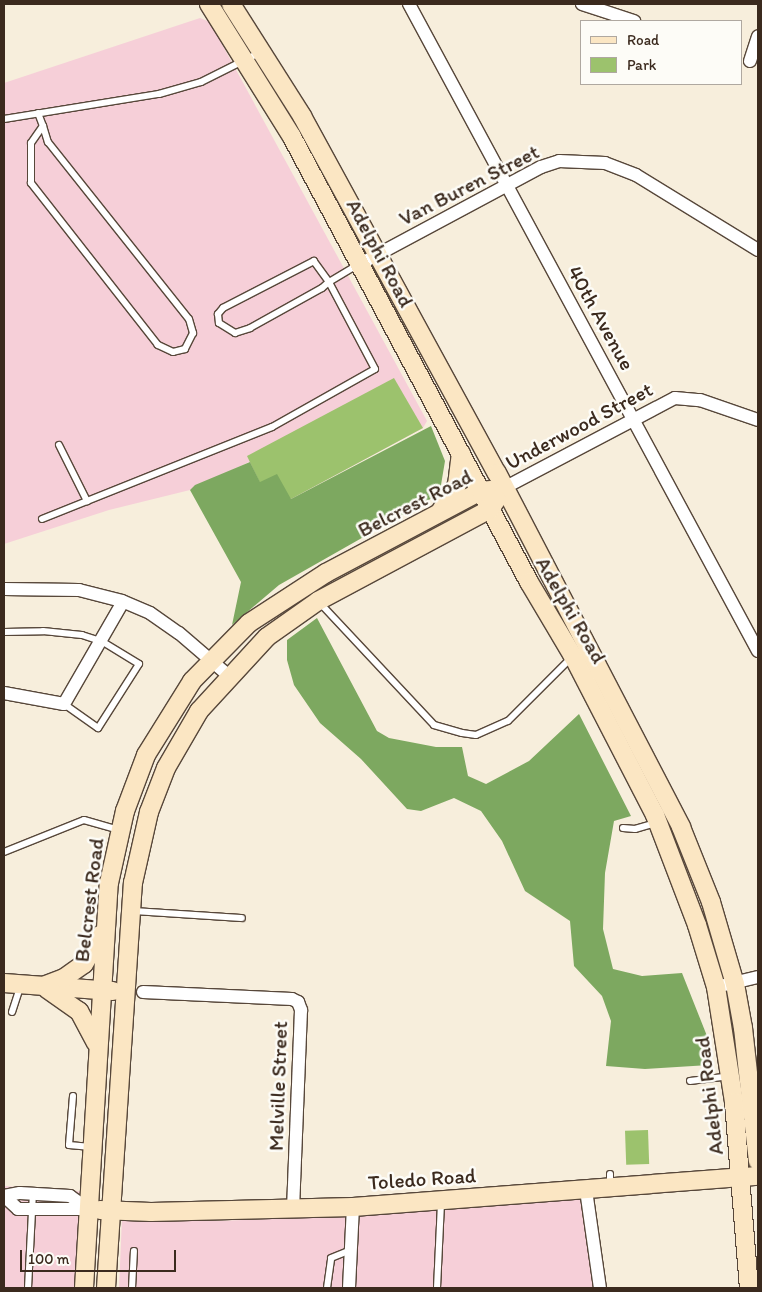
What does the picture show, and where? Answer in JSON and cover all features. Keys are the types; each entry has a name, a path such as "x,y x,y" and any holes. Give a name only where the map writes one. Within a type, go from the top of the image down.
{"main road":[{"name":"Adelphi Road","path":"209,4 246,60 292,137 490,509 573,656 658,822 697,925 716,987 750,1177 748,1288"},
{"name":"Adelphi Road","path":"231,4 302,116 504,488 681,827 711,902 734,984 743,1028 758,1161"},
{"path":"436,516 457,485 461,453"},
{"name":"Belcrest Road","path":"84,1288 101,990 111,868 120,830 146,755 177,702 210,660 275,604 481,491 504,488"},
{"name":"Belcrest Road","path":"106,1288 131,911 137,857 162,777 199,711 229,676 267,637 318,601 490,509 504,488"},
{"path":"42,986 64,978 84,964 93,953 106,919"},
{"path":"12,984 125,992"},
{"path":"42,986 79,1011 94,1034 98,1049"},
{"name":"Toledo Road","path":"88,1209 293,1209 353,1207 586,1190 610,1181 750,1177"}],"street":[{"name":"40th Avenue","path":"409,4 505,186 634,419 758,651"},
{"path":"582,4 631,20"},
{"path":"750,61 758,36"},
{"name":"Van Buren Street","path":"360,264 505,186 559,161 605,163 662,188 758,250"},
{"name":"Underwood Street","path":"504,488 667,401 682,398 700,400 758,420"},
{"path":"4,589 79,590 123,602 150,613 229,676"},
{"path":"4,693 64,704 103,642 123,602"},
{"path":"716,987 758,977"},
{"name":"Melville Street","path":"143,992 292,999 298,1002 300,1010 293,1209"},
{"path":"586,1190 600,1288"},
{"name":"Toledo Road","path":"4,1199 33,1194 70,1196 88,1209"},
{"name":"Toledo Road","path":"4,1199 18,1209 88,1209"},
{"path":"349,1288 353,1207"}],"lane":[{"path":"4,119 160,94 200,82 262,52"},
{"path":"38,113 43,126 48,142 189,319 193,333 185,349 173,352 158,345 31,183 31,143 43,126"},
{"path":"42,519 272,428 375,369 329,282 314,261 223,308 218,314 219,323 235,333 250,328 329,282 360,264"},
{"path":"59,445 86,501"},
{"path":"318,601 434,725 462,733 476,735 508,720 573,656"},
{"path":"4,632 43,631 103,642 139,664 98,728 64,704"},
{"path":"4,852 84,820 120,830"},
{"path":"623,828 635,829 658,822"},
{"path":"131,911 242,918"},
{"path":"12,984 12,1012"},
{"path":"125,992 143,992"},
{"path":"690,1081 732,1075"},
{"path":"73,1096 69,1145 92,1147"},
{"path":"28,1288 33,1194"},
{"path":"437,1288 441,1200"},
{"path":"326,1288 331,1258 351,1250"},
{"path":"132,1288 134,1251"}],"shaded area":[{"path":"200,18 210,22 427,421 423,428 291,499 277,474 260,483 249,462 190,490 109,510 4,544 4,83"},
{"path":"4,1186 82,1191 75,1288 4,1288"},
{"path":"594,1197 606,1288 119,1288 122,1218 216,1221 368,1215"}],"green space":[{"path":"394,378 423,428 291,499 260,483 247,456"},
{"path":"431,426 445,461 441,485 434,497 279,585 232,625 241,582 190,490 195,485 250,462 260,482 277,474 291,499"},
{"path":"317,618 377,731 389,738 436,747 462,747 468,776 486,784 529,761 579,714 631,816 614,821 605,873 603,929 613,969 642,976 682,973 707,1036 709,1065 645,1069 606,1066 611,1021 602,996 574,966 570,921 525,891 502,841 481,811 454,798 421,811 407,809 361,759 320,723 294,685 287,660 287,640"},
{"path":"648,1130 649,1164 626,1165 625,1131"}]}
